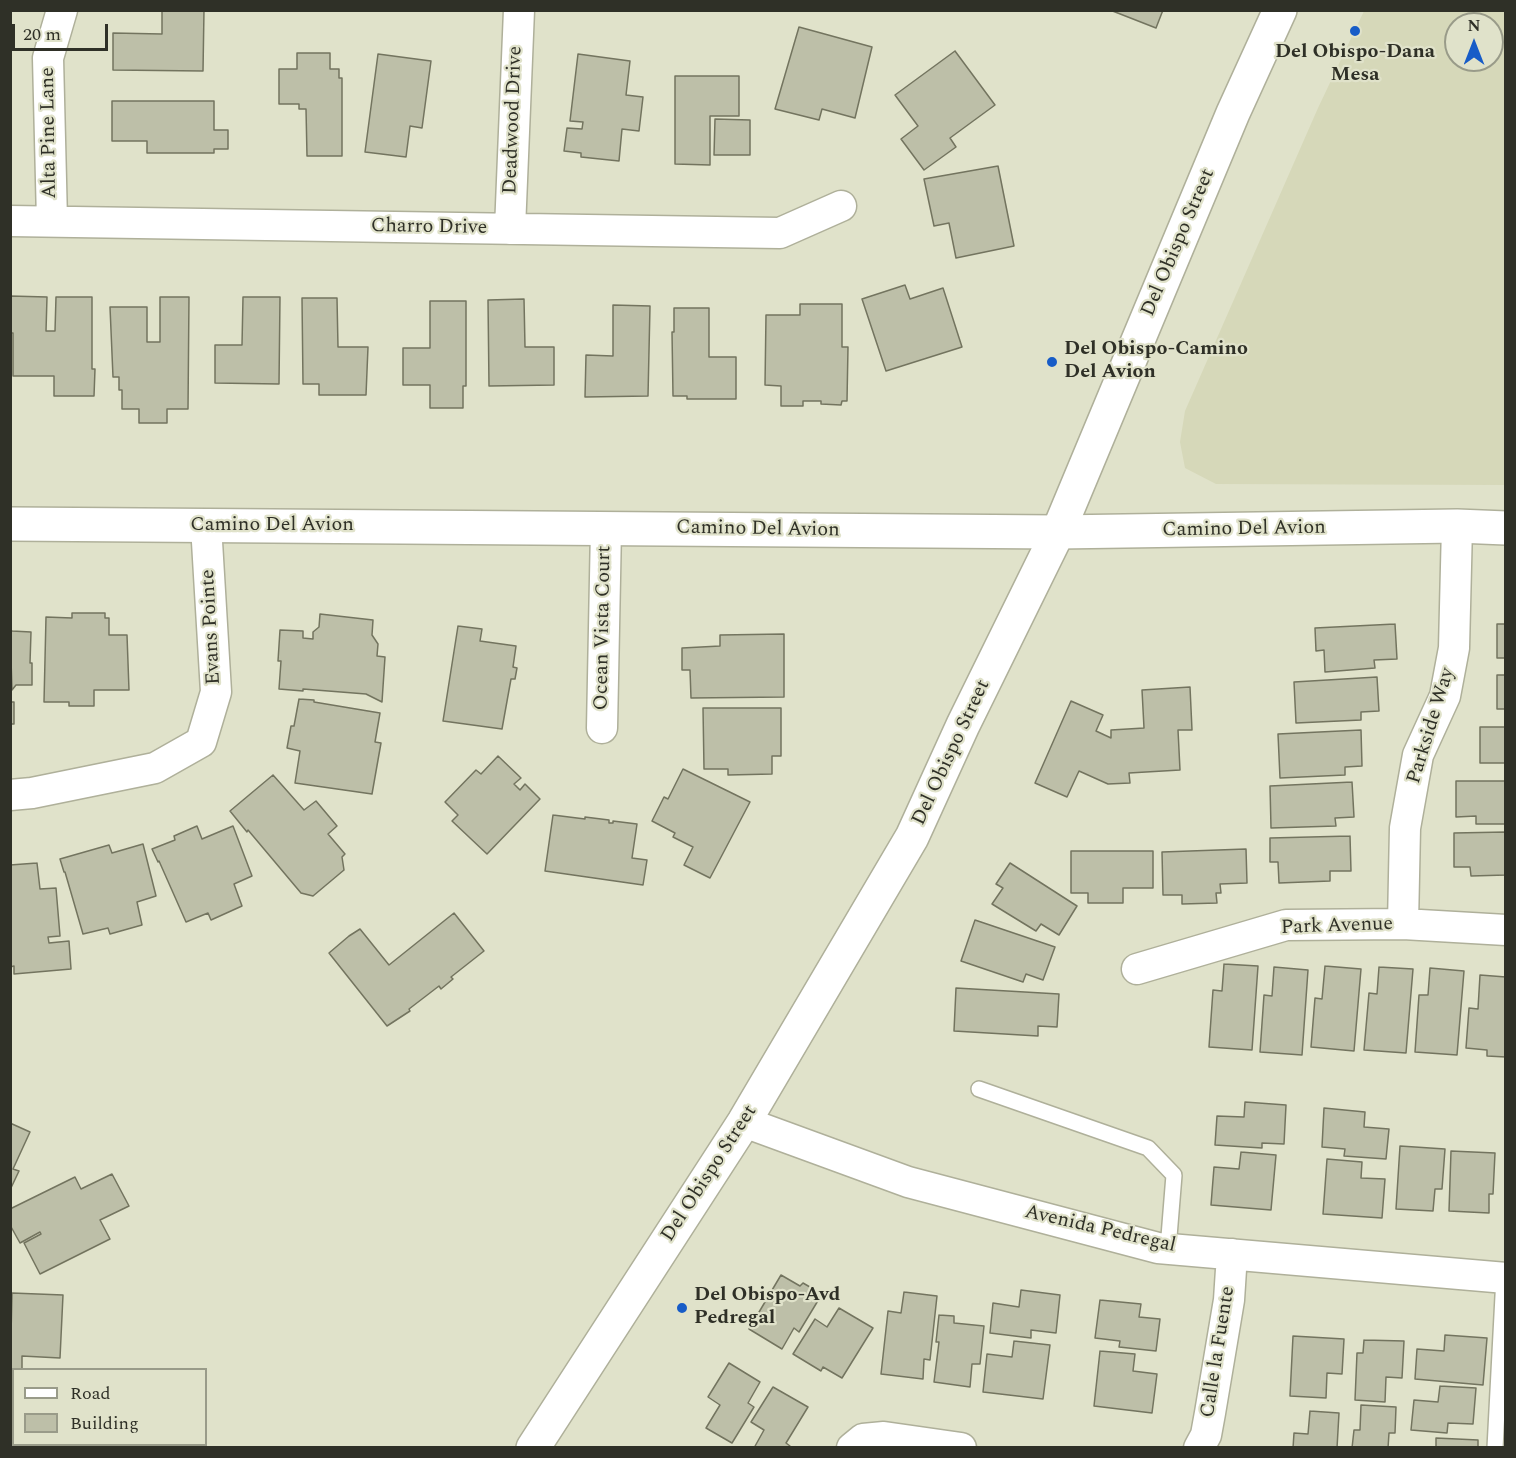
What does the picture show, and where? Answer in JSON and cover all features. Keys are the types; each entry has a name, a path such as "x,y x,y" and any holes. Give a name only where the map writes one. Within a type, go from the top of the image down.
{"main road":[{"name":"Del Obispo Street","path":"533,1448 744,1122 912,837 963,725 1058,532 1233,113 1280,10"},
{"name":"Camino Del Avion","path":"10,524 1058,532 1456,526 1506,528"}],"street":[{"name":"Alta Pine Lane","path":"52,221 48,58 62,10"},
{"name":"Deadwood Drive","path":"510,229 519,10"},
{"name":"Charro Drive","path":"10,221 780,233 841,206"},
{"name":"Evans Pointe","path":"10,795 32,793 155,768 201,741 216,692 206,525"},
{"name":"Parkside Way","path":"1403,924 1405,828 1414,776 1418,755 1444,696 1454,648 1456,526"},
{"name":"Ocean Vista Court","path":"602,728 606,528"},
{"name":"Park Avenue","path":"1137,969 1286,926 1403,924 1506,930"},
{"name":"Avenida Pedregal","path":"744,1122 908,1182 1158,1248 1505,1278"},
{"name":"Calle la Fuente","path":"1199,1448 1206,1436 1210,1413 1229,1300 1232,1254"},
{"path":"858,1443 884,1437 961,1448"}],"lane":[{"path":"979,1089 1148,1148 1174,1175 1168,1249"},
{"path":"1494,1448 1505,1278"}],"shaded area":[{"path":"1364,11 1505,11 1505,485 1216,484 1185,468 1180,442 1185,411 1318,108"}],"building":[{"path":"162,10 204,10 203,71 113,70 113,33 162,34"},
{"path":"1110,10 1163,10 1156,28"},
{"path":"799,27 872,47 855,118 822,109 819,120 775,109"},
{"path":"955,51 995,105 950,138 956,147 924,170 901,139 918,126 895,95"},
{"path":"297,53 330,53 330,69 339,69 339,78 342,78 342,156 307,156 306,109 299,109 299,104 279,104 279,69 297,69"},
{"path":"378,54 431,61 422,128 410,126 406,157 365,152"},
{"path":"578,54 630,61 626,95 643,97 639,131 622,129 619,161 581,157 581,153 564,151 567,128 582,129 583,122 570,121"},
{"path":"675,76 739,76 739,116 710,116 710,165 675,164"},
{"path":"112,101 214,101 214,130 228,130 228,149 214,149 214,153 147,153 147,141 112,141"},
{"path":"715,119 750,120 750,155 714,155"},
{"path":"998,166 1014,246 956,258 949,223 934,226 924,179"},
{"path":"905,285 910,299 943,288 962,347 886,371 862,299"},
{"path":"10,296 47,297 46,331 55,331 56,297 92,297 94,396 54,396 54,376 13,376"},
{"path":"160,297 189,297 188,409 167,409 167,423 139,423 139,409 122,409 119,377 113,377 110,307 147,307 147,342 160,342"},
{"path":"243,297 280,297 279,384 215,383 215,345 242,345"},
{"path":"302,298 337,298 338,347 368,347 366,395 319,395 319,384 303,384"},
{"path":"524,299 525,347 554,347 554,385 489,386 488,300"},
{"path":"430,301 466,301 466,386 463,386 463,408 430,408 430,385 403,385 403,348 430,348"},
{"path":"800,304 842,304 842,347 848,347 847,401 842,401 841,405 821,404 821,401 803,401 803,406 781,406 781,386 765,385 766,315 800,315"},
{"path":"613,305 650,306 648,396 585,397 586,355 613,356"},
{"path":"674,308 709,308 709,357 736,357 736,399 687,399 687,396 673,396"},
{"path":"72,613 105,613 105,618 109,618 109,635 127,635 129,690 94,690 94,706 69,706 69,702 44,702 46,617 72,618"},
{"path":"320,614 373,620 372,635 378,644 377,656 385,657 382,702 366,694 279,689 280,630 303,631 303,638 313,639 313,632 319,627"},
{"path":"1395,624 1397,659 1374,660 1375,668 1325,672 1324,650 1316,651 1315,628"},
{"path":"1497,624 1506,624 1506,658 1497,658"},
{"path":"458,626 482,629 480,641 516,646 513,667 517,668 515,679 511,679 502,729 443,721"},
{"path":"10,629 31,632 32,685 16,685 12,690"},
{"path":"784,634 784,697 691,698 690,670 682,670 682,648 720,646 720,635"},
{"path":"1497,675 1506,675 1506,709 1497,709"},
{"path":"1377,677 1379,711 1361,712 1361,720 1296,723 1294,682"},
{"path":"1190,687 1192,730 1178,730 1180,770 1129,773 1130,783 1108,784 1079,771 1067,797 1035,783 1071,701 1103,715 1096,731 1111,738 1111,730 1144,728 1142,690"},
{"path":"299,699 380,713 375,742 381,743 372,794 295,783 300,751 287,748"},
{"path":"10,702 14,702 14,724 10,724"},
{"path":"703,708 781,708 781,756 772,756 772,774 728,775 728,769 704,769"},
{"path":"1480,727 1506,727 1506,763 1480,763"},
{"path":"1361,730 1362,766 1345,767 1345,775 1280,778 1278,734"},
{"path":"498,756 521,778 514,784 520,790 525,784 540,799 487,854 452,821 458,815 445,802 476,770 481,774"},
{"path":"683,769 750,802 710,878 684,865 693,847 673,837 675,833 652,821 664,797 668,799"},
{"path":"273,775 304,810 316,801 337,826 328,834 345,854 342,857 344,870 313,896 301,893 230,811"},
{"path":"1456,781 1506,781 1506,824 1476,824 1476,816 1456,817"},
{"path":"1352,782 1354,817 1335,818 1336,826 1271,828 1270,786"},
{"path":"553,815 609,820 609,823 613,821 637,824 632,858 647,860 643,885 545,871"},
{"path":"197,826 202,839 233,826 252,876 234,884 242,906 211,920 208,913 186,922 152,849 175,840 174,836"},
{"path":"1506,832 1506,875 1471,876 1470,867 1454,867 1454,833"},
{"path":"1350,836 1351,871 1330,871 1330,881 1279,883 1278,862 1270,862 1270,838"},
{"path":"143,844 156,896 137,902 142,925 110,934 108,928 83,934 60,859 109,845 112,853"},
{"path":"1246,849 1247,883 1220,884 1221,893 1216,893 1217,903 1182,904 1182,895 1163,895 1162,852"},
{"path":"1071,851 1153,851 1153,888 1123,888 1123,903 1088,903 1088,893 1071,893"},
{"path":"37,863 40,889 56,888 60,936 48,937 49,943 69,941 71,969 14,974 14,966 10,967 10,865"},
{"path":"1010,863 1077,906 1059,935 1041,924 1036,931 992,904 1003,888 996,884"},
{"path":"454,913 484,951 451,977 453,979 441,989 439,986 409,1009 410,1011 387,1026 329,953 360,929 389,965"},
{"path":"975,920 1055,947 1043,980 1026,974 1023,982 961,961"},
{"path":"1224,964 1258,966 1252,1050 1209,1047 1213,990 1222,991"},
{"path":"1325,966 1361,969 1354,1051 1311,1047 1315,998 1322,999"},
{"path":"1274,967 1308,970 1302,1055 1260,1052 1264,995 1272,996"},
{"path":"1379,967 1413,969 1406,1053 1364,1050 1369,993 1377,994"},
{"path":"1430,968 1464,971 1457,1055 1415,1052 1419,995 1428,995"},
{"path":"1480,975 1506,977 1506,1057 1487,1056 1487,1050 1466,1048 1469,1008 1478,1009"},
{"path":"956,988 1059,994 1057,1027 1038,1026 1038,1036 954,1031"},
{"path":"1245,1102 1286,1105 1284,1144 1262,1143 1262,1148 1215,1145 1217,1116 1244,1117"},
{"path":"1324,1108 1365,1112 1364,1127 1389,1129 1386,1159 1344,1156 1345,1149 1322,1147"},
{"path":"10,1123 30,1132 13,1169 19,1171 10,1190"},
{"path":"1400,1146 1445,1149 1442,1189 1435,1189 1433,1211 1396,1209"},
{"path":"1451,1151 1495,1153 1493,1194 1489,1194 1489,1213 1449,1211"},
{"path":"1241,1152 1276,1155 1271,1210 1211,1205 1214,1167 1239,1169"},
{"path":"1327,1159 1362,1162 1361,1178 1385,1179 1382,1218 1323,1214"},
{"path":"112,1174 129,1206 100,1220 110,1239 40,1274 24,1243 41,1234 40,1232 20,1243 10,1225 10,1209 75,1177 81,1189"},
{"path":"781,1275 800,1286 803,1283 822,1294 799,1332 794,1328 782,1349 749,1329"},
{"path":"1021,1290 1060,1295 1056,1333 1031,1330 1031,1338 990,1333 993,1303 1019,1307"},
{"path":"904,1292 937,1296 930,1360 924,1359 923,1379 881,1374 888,1311 901,1313"},
{"path":"12,1293 63,1295 60,1358 22,1356 22,1368 12,1368 12,1377 10,1377"},
{"path":"1100,1300 1141,1304 1139,1317 1160,1319 1156,1351 1119,1347 1120,1341 1095,1338"},
{"path":"839,1308 873,1328 842,1378 823,1367 821,1371 793,1354 815,1319 827,1327"},
{"path":"939,1315 954,1316 954,1323 984,1326 980,1364 972,1364 970,1387 934,1382 939,1342 936,1342"},
{"path":"1445,1335 1487,1338 1483,1385 1415,1379 1417,1349 1444,1351"},
{"path":"1293,1336 1344,1339 1342,1374 1327,1373 1326,1398 1290,1396"},
{"path":"1364,1340 1404,1341 1402,1378 1386,1377 1385,1402 1355,1400 1357,1353 1363,1353"},
{"path":"1014,1341 1050,1345 1043,1399 983,1392 987,1354 1012,1357"},
{"path":"1100,1351 1135,1354 1133,1371 1157,1374 1152,1413 1094,1406"},
{"path":"729,1363 760,1382 748,1403 754,1407 732,1443 706,1428 720,1405 708,1397"},
{"path":"1440,1386 1476,1388 1473,1424 1448,1423 1447,1433 1411,1430 1414,1400 1438,1402"},
{"path":"773,1387 808,1407 786,1443 790,1446 789,1448 754,1448 764,1430 751,1422"},
{"path":"1361,1405 1396,1407 1395,1433 1389,1433 1388,1448 1352,1448 1354,1430 1360,1430"},
{"path":"1310,1411 1339,1413 1337,1448 1293,1448 1294,1433 1308,1434"},
{"path":"1436,1438 1478,1440 1478,1448 1436,1448"}],"place":[{"name":"Del Obispo-Dana Mesa","path":"1355,31"},
{"name":"Del Obispo-Camino Del Avion","path":"1052,362"},
{"name":"Del Obispo-Avd Pedregal","path":"682,1308"}]}
